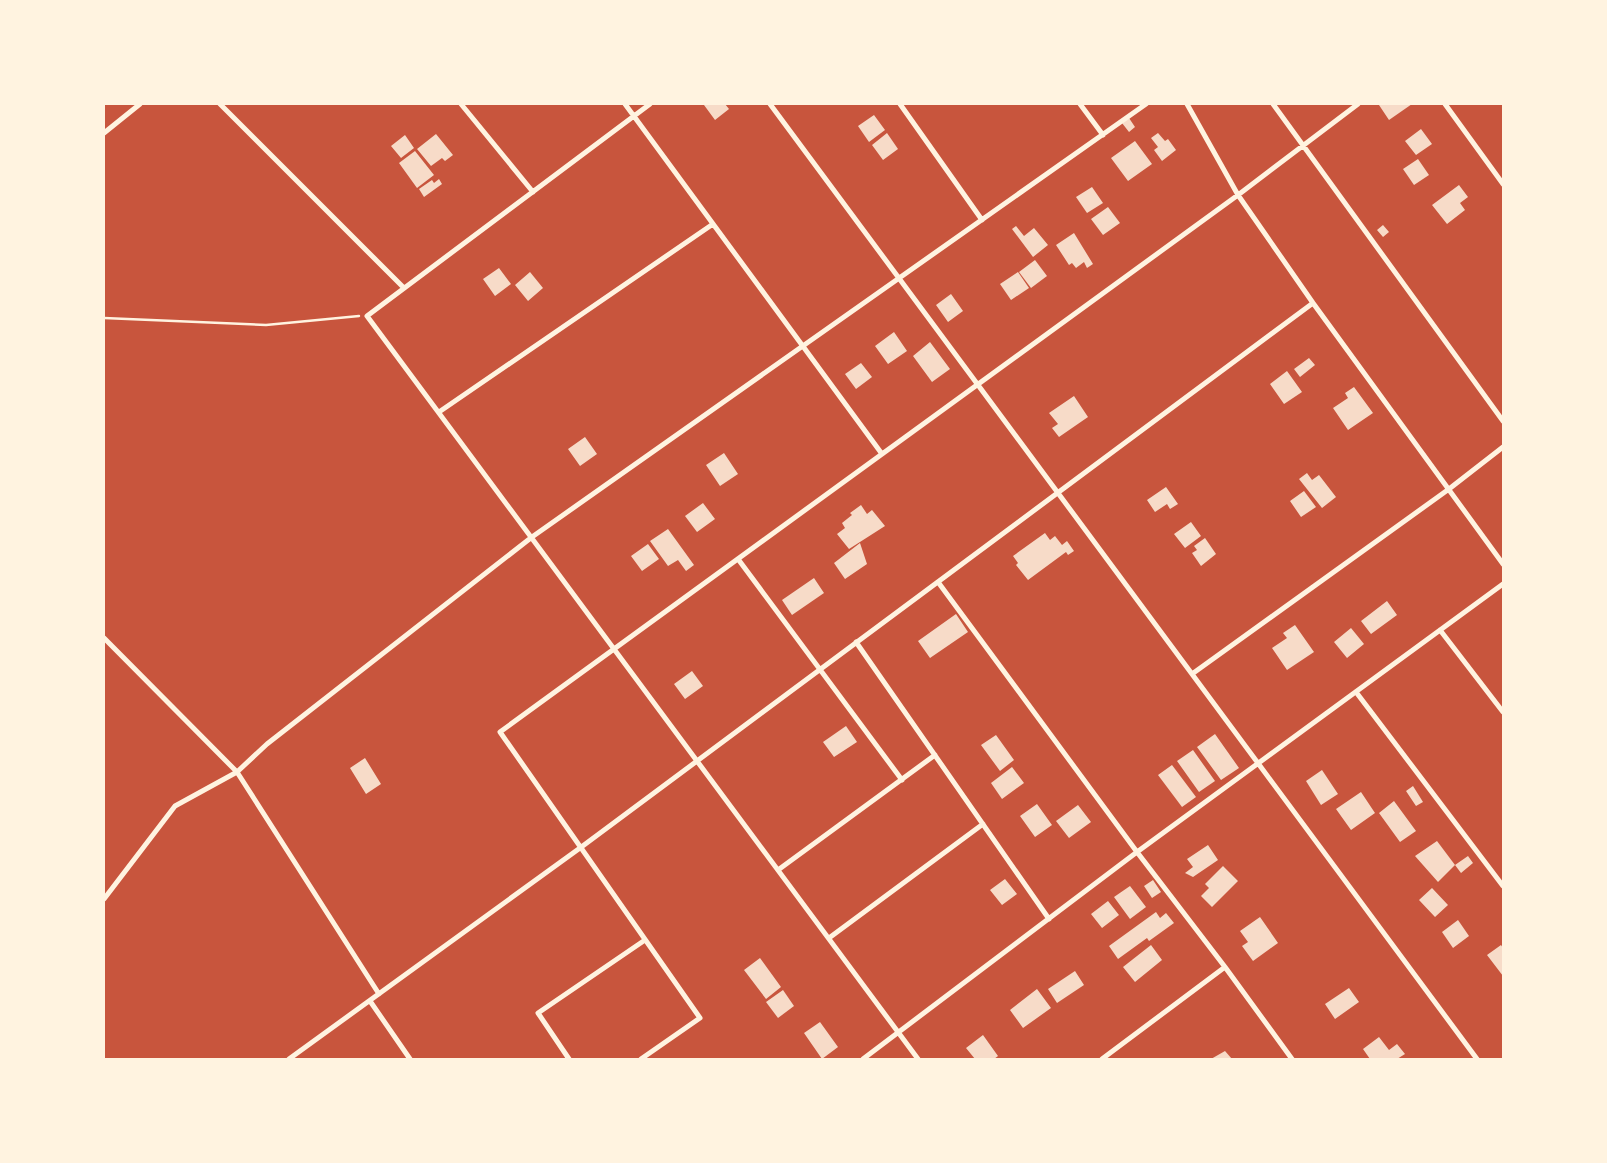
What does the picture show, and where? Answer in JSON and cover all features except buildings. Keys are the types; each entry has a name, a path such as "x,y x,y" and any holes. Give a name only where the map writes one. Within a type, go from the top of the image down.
{"street":[{"path":"104,133 140,104"},
{"path":"220,104 404,288"},
{"path":"461,104 533,192"},
{"path":"625,104 882,454"},
{"path":"650,104 368,316 918,1059"},
{"path":"770,104 1477,1059"},
{"path":"900,104 982,220"},
{"path":"1080,104 1103,135"},
{"path":"104,898 175,806 237,772 267,744 532,537 1146,104"},
{"path":"1187,104 1238,195 1313,303 1503,564"},
{"path":"1273,104 1503,420"},
{"path":"641,1059 700,1018 500,732 1238,195 1358,104"},
{"path":"1445,104 1503,184"},
{"path":"439,412 713,224"},
{"path":"289,1059 580,848 1313,303"},
{"path":"1192,674 1503,448"},
{"path":"738,559 902,780"},
{"path":"938,582 1137,852 1226,967 1292,1059"},
{"path":"863,1059 1137,852 1503,584"},
{"path":"1440,630 1503,712"},
{"path":"104,638 237,772 379,994"},
{"path":"856,642 1049,919"},
{"path":"1356,692 1503,886"},
{"path":"778,870 935,755"},
{"path":"829,938 983,824"},
{"path":"569,1059 538,1014 645,940"},
{"path":"1102,1059 1226,967"},
{"path":"370,1001 410,1059"}],"path":[{"path":"104,318 266,325 368,316"}]}
